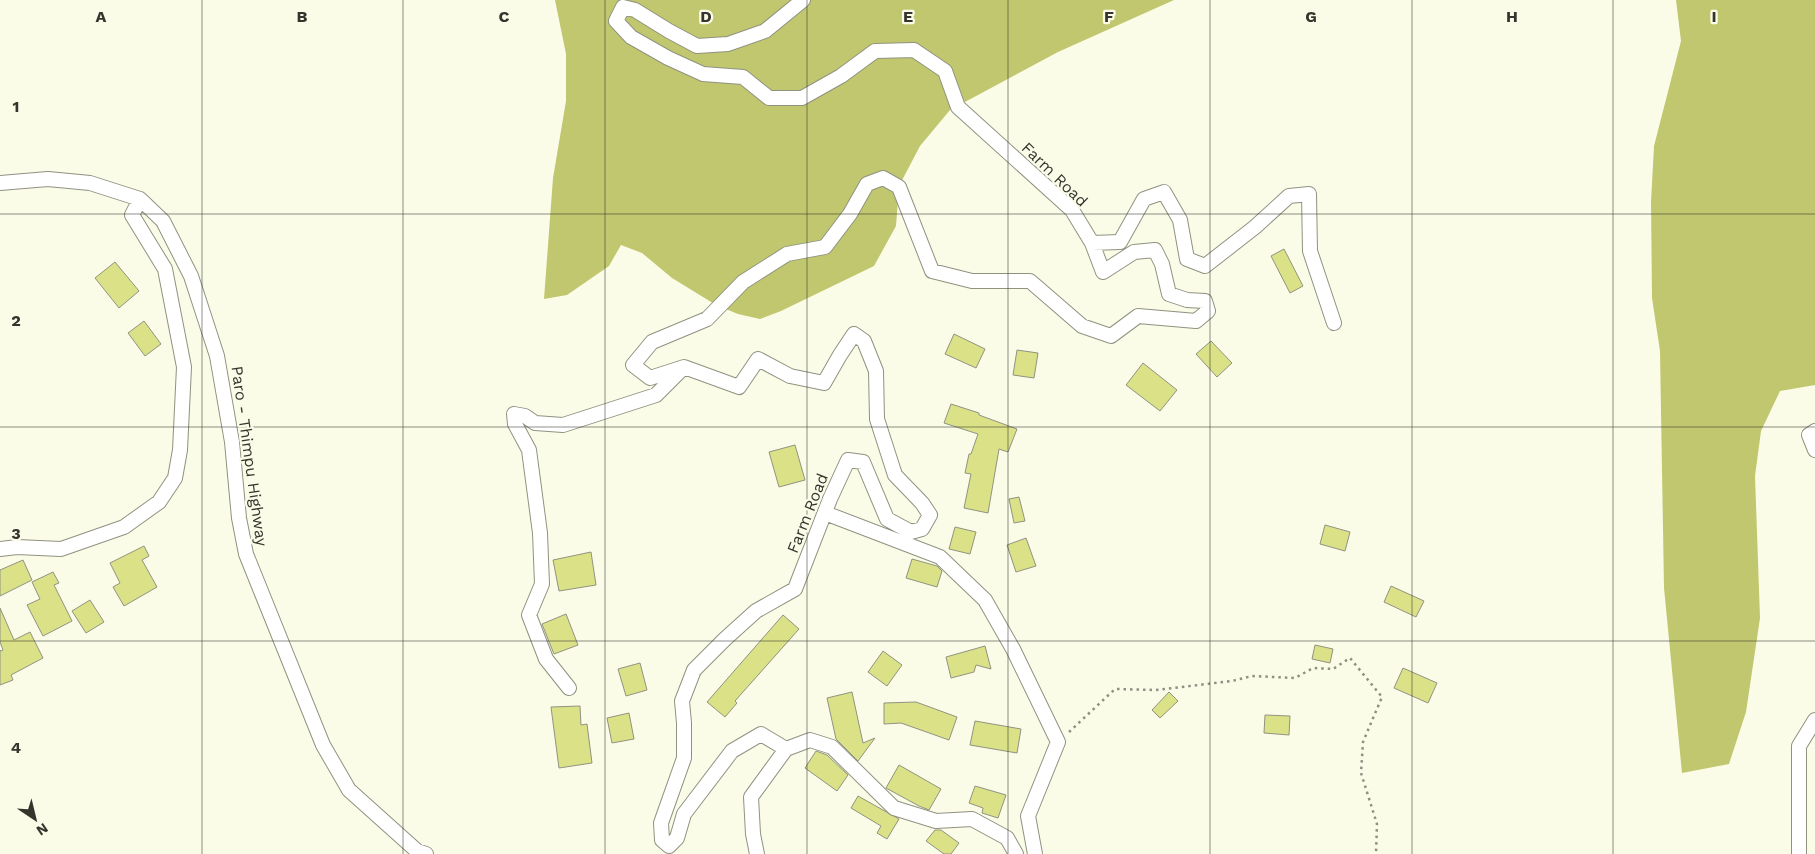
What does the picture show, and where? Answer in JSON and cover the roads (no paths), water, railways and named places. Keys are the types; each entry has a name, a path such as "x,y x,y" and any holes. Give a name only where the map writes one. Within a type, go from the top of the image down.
{"street":[{"name":"Farm Road","path":"786,749 761,734 732,750 684,814 677,838 669,846 662,840 661,823 684,758 682,702 694,670 756,612 794,589 848,460 863,462 887,519 911,532 922,529 930,515 922,503 895,475 876,419 876,371 864,341 854,334 824,383 790,376 758,359 740,387 684,366 650,378 633,365 652,342 707,319 743,282 787,254 826,247 850,214 867,184 883,178 899,186 932,271 972,281 1030,281 1082,326 1111,336 1138,316 1196,321 1208,311 1205,301 1187,300 1169,294 1162,264 1155,250 1134,252 1103,272 1092,243 1072,210 958,107 945,71 914,50 876,51 842,76 802,98 769,98 743,77 703,74 668,58 631,37 616,21 623,7 635,10 697,46 728,44 765,30 803,0"},
{"name":"Paro - Thimpu Highway","path":"0,183 48,178 90,183 140,199 163,221 192,276 217,356 232,442 239,518 246,554 323,745 350,790 417,851 426,854"},
{"path":"1092,243 1120,242 1144,199 1164,192 1180,220 1187,259 1204,266 1255,228 1289,196 1309,194 1310,251 1334,323"},
{"path":"0,549 17,547 60,549 124,527 159,502 175,478 180,450 184,367 165,269 132,214 140,199"},
{"path":"569,688 546,659 529,615 542,584 540,533 529,450 514,424 514,414 524,416 535,423 563,425 656,395 684,366"},
{"path":"1815,431 1809,435 1815,450"},
{"path":"825,513 940,557 985,600 1013,649 1058,742 1028,816 1035,854"},
{"path":"1800,854 1800,746 1815,720"},
{"path":"756,854 751,797 786,749 810,740 832,747 894,808 936,821 972,819 1007,838 1016,854"}]}
